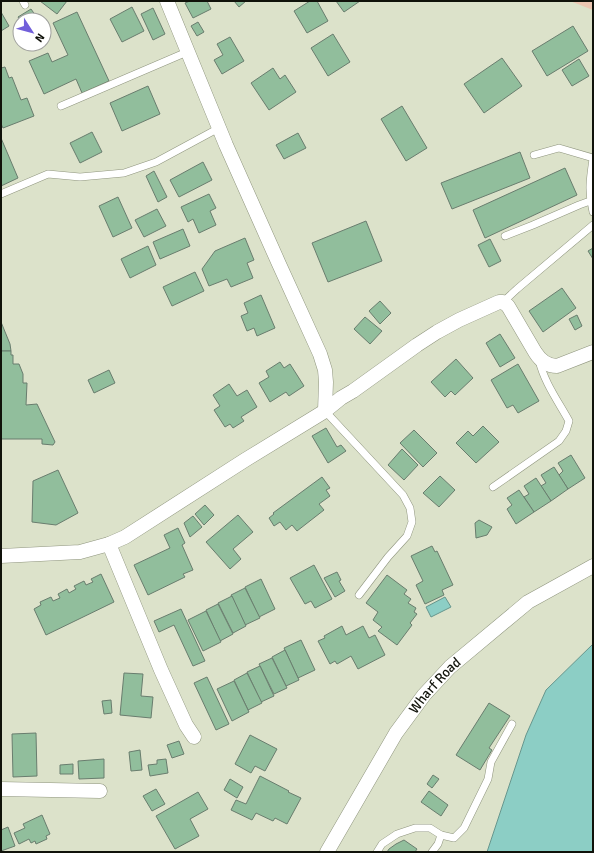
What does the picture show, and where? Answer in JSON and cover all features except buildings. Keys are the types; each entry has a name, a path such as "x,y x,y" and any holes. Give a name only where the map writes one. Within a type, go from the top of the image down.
{"street":[{"path":"167,1 219,128 320,354 325,370 326,382 324,411"},
{"path":"1,556 80,552 109,544 125,537 324,411 340,398 353,391 437,332 493,304 503,302 508,306 539,358 548,364 557,366 593,352"},
{"path":"109,544 161,670 186,725 194,737"},
{"name":"Wharf Road","path":"327,852 396,733 424,695 450,667 528,602 593,566"},
{"path":"1,789 100,791"}],"lane":[{"path":"61,106 187,52"},
{"path":"1,194 48,174 80,177 124,173 156,162 219,128"},
{"path":"534,155 559,148 593,159 589,183 590,202 593,212"},
{"path":"506,236 578,205 590,202"},
{"path":"503,302 516,289 593,225"},
{"path":"493,488 559,441 566,431 569,421 546,380 539,358"},
{"path":"324,411 403,495 410,508 412,522 407,536 388,557 359,595"},
{"path":"377,852 382,844 397,834 415,828 430,828 442,835 454,838 464,828 488,779 491,762 512,724"},
{"path":"432,852 442,835"}],"shaded area":[{"path":"570,1 593,1 593,10"}],"water":[{"path":"445,597 451,607 431,617 426,607"},
{"path":"593,644 593,852 487,852 526,735 546,690"}]}
